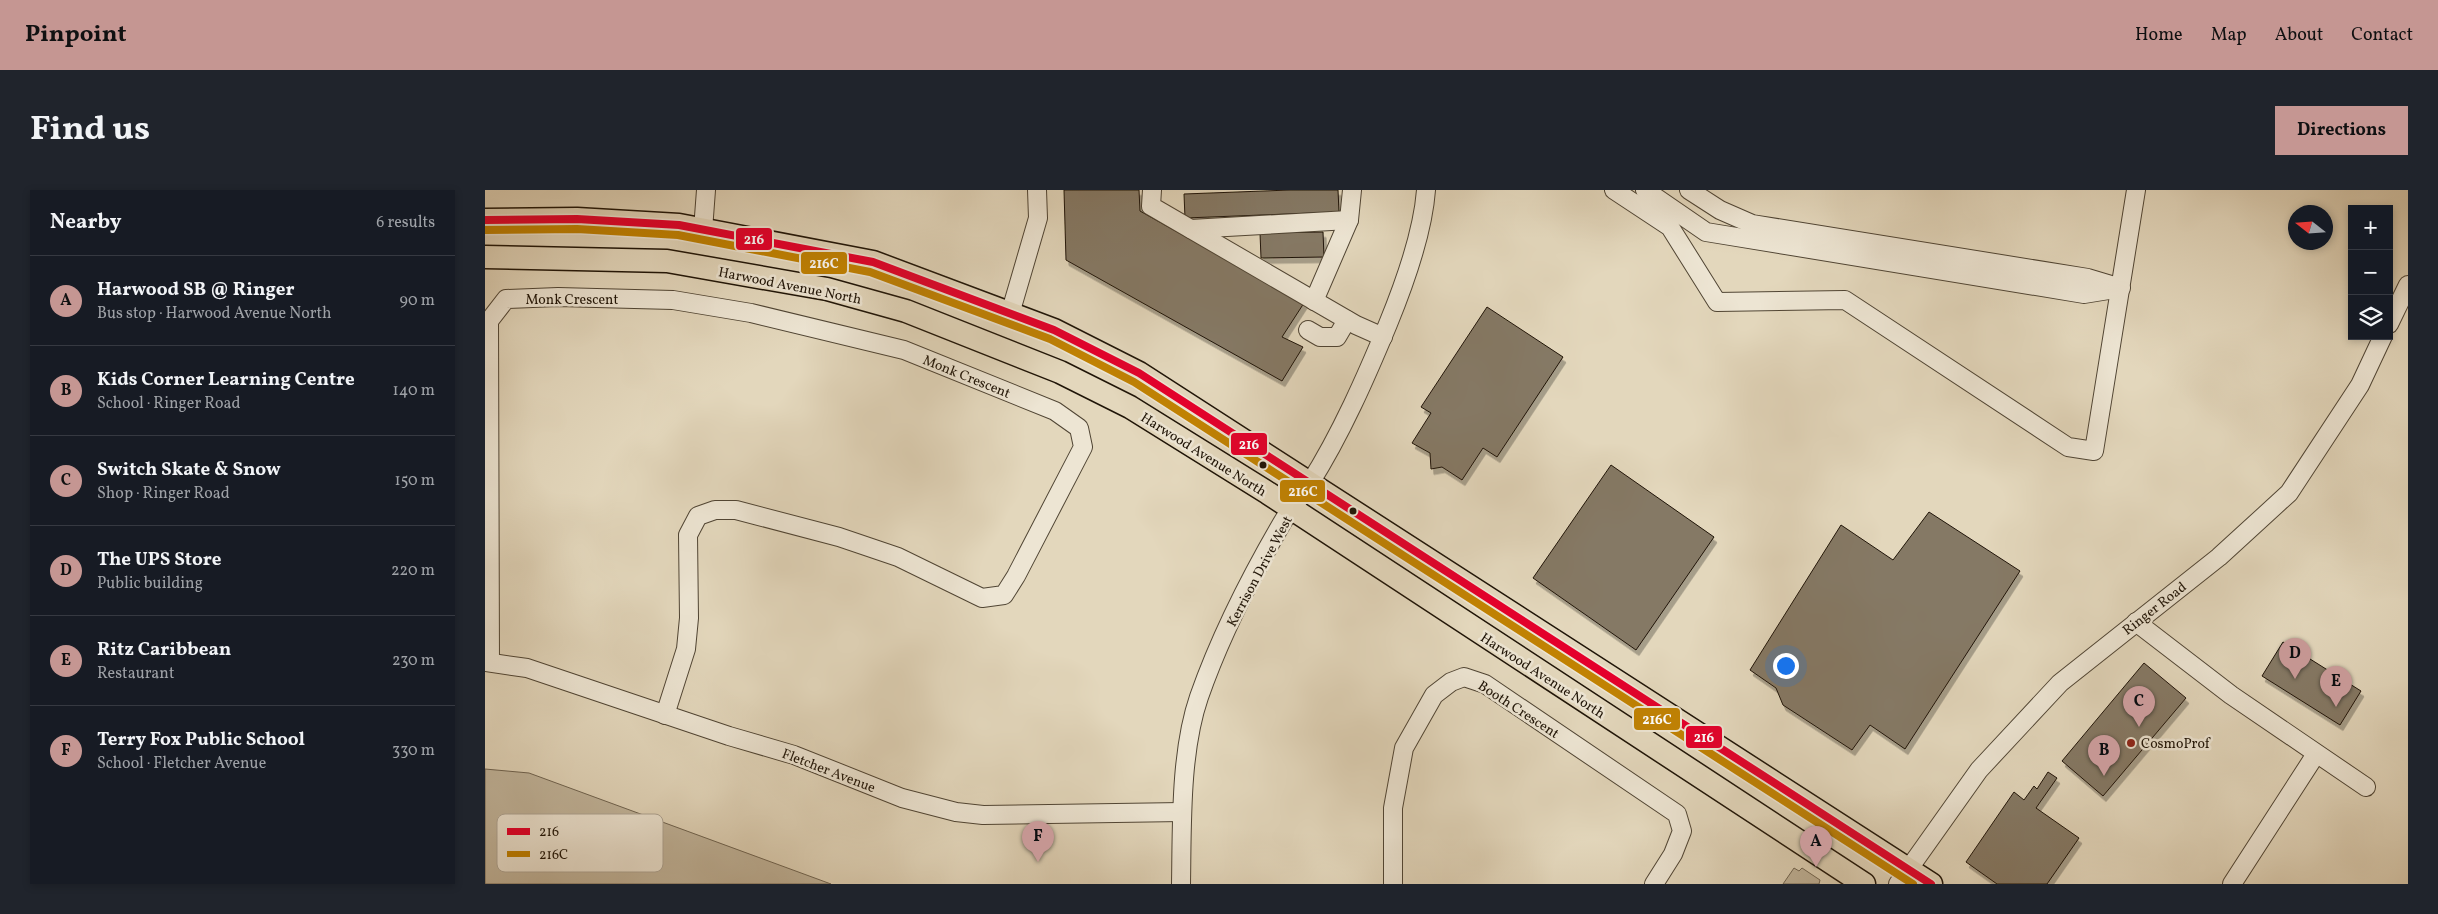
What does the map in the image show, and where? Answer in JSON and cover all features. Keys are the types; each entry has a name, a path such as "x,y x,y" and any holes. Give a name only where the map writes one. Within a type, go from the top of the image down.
{"main road":[{"path":"485,220 577,219 679,226 873,262 1054,330 1139,373 1310,482 1903,876 1931,884"},
{"name":"Harwood Avenue North","path":"485,258 667,261 827,289 906,311 1060,372 1130,407 1291,509 1864,884"}],"street":[{"path":"703,230 707,190"},
{"path":"1010,314 1038,218 1037,190"},
{"path":"1152,190 1151,206 1347,320 1383,337"},
{"path":"1314,301 1349,220 1352,190"},
{"name":"Kerrison Drive West","path":"1181,884 1182,812 1190,739 1199,699 1240,604 1291,509 1310,482 1337,432 1383,337 1399,300 1411,261 1426,190"},
{"path":"1614,190 1670,227 1717,302 1845,300 2068,447 2095,451 2136,190"},
{"path":"1645,190 1706,232 2084,294 2121,288"},
{"path":"1689,190 1720,210 1752,224 2088,278 2121,288"},
{"path":"1191,229 1349,220"},
{"path":"2393,316 2408,284"},
{"name":"Monk Crescent","path":"487,662 489,321 506,299 558,297 673,300 751,314 904,350 1055,411 1079,428 1083,447 1016,576 1004,595 982,598 898,557 839,537 736,510 715,510 697,516 688,535 689,618 686,649 665,714"},
{"path":"1308,330 1320,337 1337,337 1347,320"},
{"name":"Ringer Road","path":"1903,876 1979,770 2053,690 2219,557 2289,493 2360,385 2381,340"},
{"path":"2136,622 2231,695 2366,786"},
{"name":"Fletcher Avenue","path":"487,662 527,668 794,755 902,798 956,812 993,815 1182,812"},
{"name":"Booth Crescent","path":"1393,884 1393,808 1404,748 1434,695 1451,682 1464,676 1485,684 1677,814 1682,831 1673,854 1654,884"},
{"path":"2232,884 2316,754"}],"shaded area":[{"path":"485,769 529,773 641,814 497,814 497,872 663,872 663,822 831,884 485,884"},
{"path":"1794,868 1799,871 1802,868 1820,880 1819,884 1783,884"}],"building":[{"path":"1064,190 1139,190 1140,211 1304,303 1282,337 1303,347 1282,381 1066,260"},
{"path":"1338,190 1339,212 1185,218 1184,194"},
{"path":"1323,232 1324,257 1261,258 1260,233"},
{"path":"1487,307 1563,357 1497,457 1483,448 1462,480 1442,467 1431,469 1430,453 1412,443 1431,413 1421,407"},
{"path":"1611,465 1714,537 1636,650 1533,578"},
{"path":"1929,512 2020,571 1905,749 1870,725 1852,750 1783,705 1776,688 1750,670 1841,525 1893,560"},
{"path":"2283,642 2361,691 2340,725 2262,676"},
{"path":"2144,663 2186,698 2103,796 2062,761"},
{"path":"2048,772 2057,778 2036,808 2079,838 2047,884 1997,884 1966,862 2014,792 2024,800 2034,786 2037,789"}],"transit line":[{"name":"216","path":"485,220 577,219 679,225 873,262 1054,330 1139,373 1931,884"},
{"name":"216C","path":"485,230 577,229 678,235 870,272 1050,339 1134,382 1913,884"}],"place":[{"name":"The UPS Store","path":"2295,679"},
{"name":"Ritz Caribbean","path":"2336,707"},
{"name":"Switch Skate & Snow","path":"2139,727"},
{"name":"CosmoProf","path":"2131,743"},
{"name":"Kids Corner Learning Centre","path":"2104,776"},
{"name":"Terry Fox Public School","path":"1038,862"},
{"name":"Harwood SB @ Ringer","path":"1816,867"}]}
